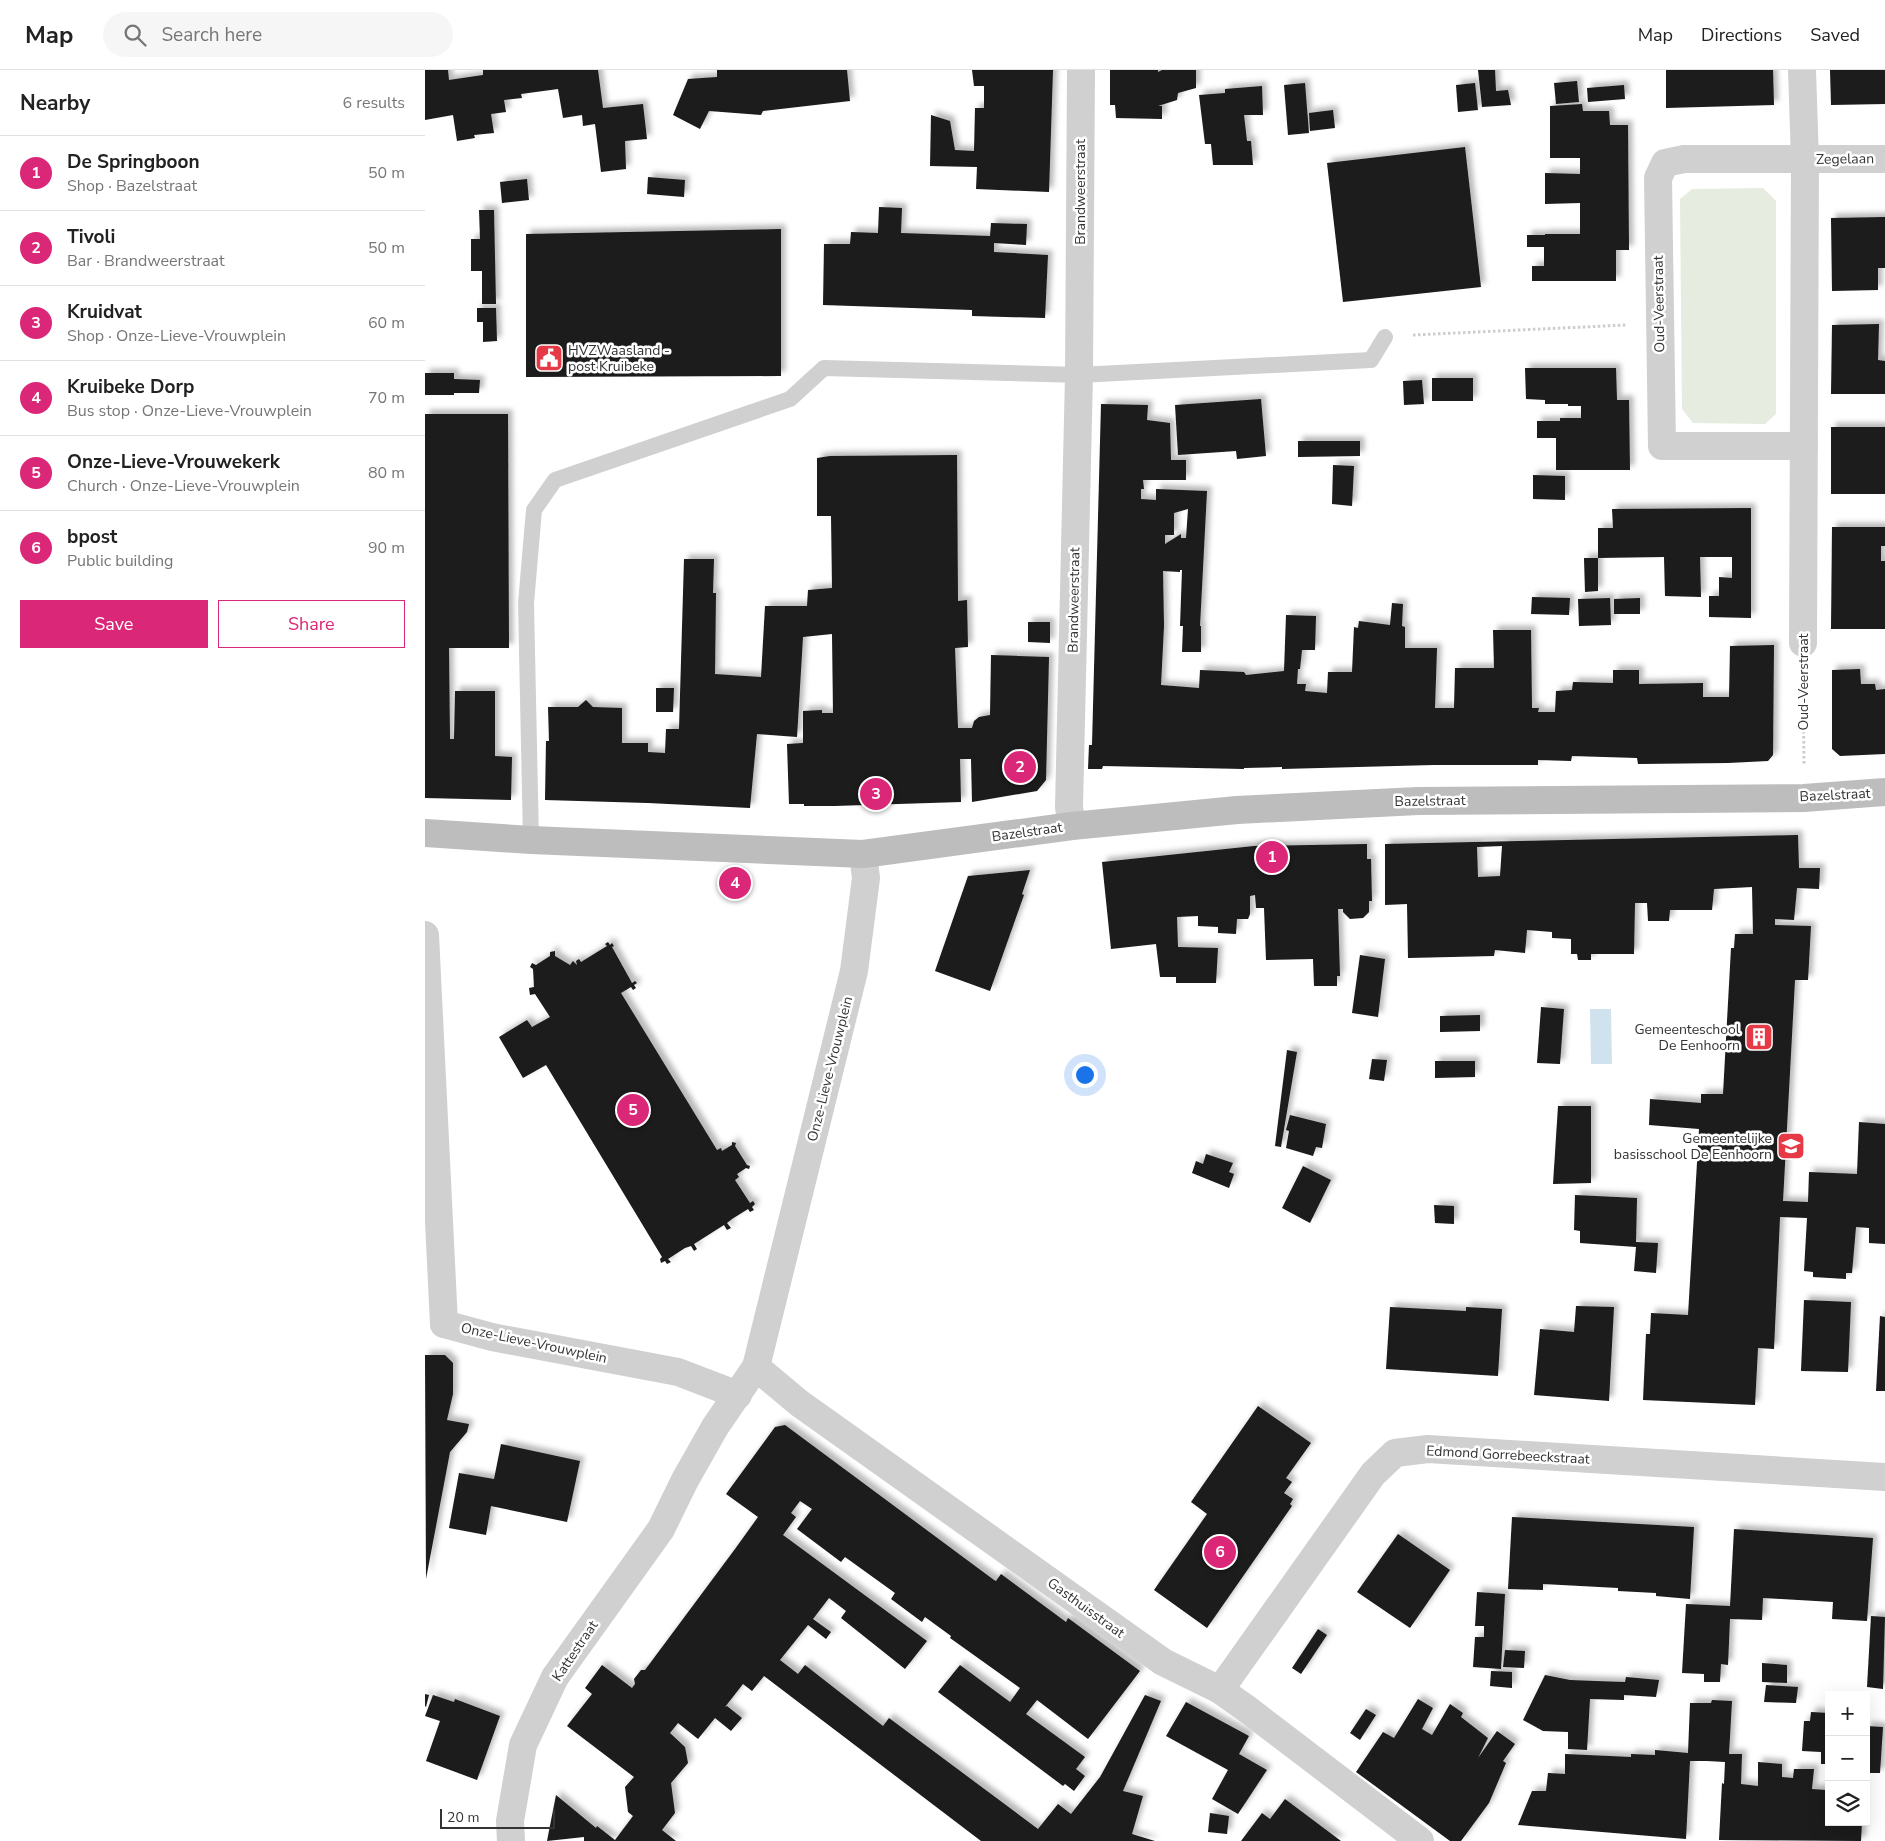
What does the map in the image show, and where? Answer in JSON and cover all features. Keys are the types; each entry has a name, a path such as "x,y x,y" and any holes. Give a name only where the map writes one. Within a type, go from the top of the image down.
{"main road":[{"name":"Bazelstraat","path":"863,854 1072,826 1237,810 1417,801 1804,798 1885,792"},
{"path":"425,832 531,840 863,854"}],"street":[{"name":"Brandweerstraat","path":"1072,826 1069,807 1079,375 1081,70"},
{"name":"Oud-Veerstraat","path":"1802,70 1805,160 1803,643"},
{"name":"Oud-Veerstraat","path":"1804,446 1662,446 1658,178 1665,163 1685,159 1805,160"},
{"name":"Zegelaan","path":"1805,160 1885,159"},
{"name":"Onze-Lieve-Vrouwplein","path":"685,1480 715,1426 756,1367 854,971 866,878 863,854"},
{"name":"Onze-Lieve-Vrouwplein","path":"425,936 435,1327 678,1372 738,1395"},
{"name":"Gasthuisstraat","path":"756,1367 799,1403 1163,1662 1220,1690 1420,1841"},
{"name":"Edmond Gorrebeeckstraat","path":"1220,1690 1373,1474 1395,1453 1428,1449 1885,1477"},
{"name":"Kattestraat","path":"511,1841 510,1821 523,1745 555,1677 661,1529 685,1480"}],"lane":[{"path":"531,840 526,603 534,510 555,480 790,399 824,368 1079,375 1371,360 1385,337"}],"path":[{"path":"1385,337 1660,323"},
{"name":"Oud-Veerstraat","path":"1803,643 1804,798"}],"shaded area":[{"path":"1763,188 1776,201 1776,414 1765,424 1693,423 1682,409 1680,199 1692,189"}],"water":[{"path":"1590,1009 1611,1009 1612,1064 1591,1064"}],"building":[{"path":"425,70 448,70 449,80 483,75 483,70 598,70 603,108 643,104 647,139 625,141 626,169 601,172 595,124 583,126 582,115 563,118 558,89 521,94 522,98 504,100 506,112 491,114 494,133 474,135 475,138 457,141 453,115 425,120"},
{"path":"717,70 847,70 850,101 763,111 761,115 709,111 700,129 673,115 688,79 717,77"},
{"path":"972,70 1053,70 1049,192 976,189 977,167 930,166 931,115 950,121 955,150 974,151 975,108 984,108 984,86 974,86"},
{"path":"1110,70 1158,70 1158,72 1162,70 1196,70 1196,88 1178,93 1177,100 1158,106 1162,106 1162,119 1116,118 1115,105 1110,105"},
{"path":"1478,70 1495,70 1496,91 1508,90 1511,105 1482,107"},
{"path":"1666,70 1773,70 1774,105 1666,108"},
{"path":"1830,70 1885,70 1885,104 1831,105"},
{"path":"1577,81 1579,102 1556,104 1554,83"},
{"path":"1305,83 1309,133 1288,135 1284,85"},
{"path":"1475,83 1478,110 1458,112 1456,85"},
{"path":"1624,85 1625,99 1588,102 1587,88"},
{"path":"1262,86 1263,115 1244,115 1247,141 1251,141 1253,165 1213,165 1211,144 1205,144 1199,95 1225,93 1225,89"},
{"path":"1582,104 1583,111 1609,111 1610,125 1628,125 1629,250 1616,250 1616,281 1532,281 1532,266 1544,266 1544,247 1527,247 1527,235 1580,234 1580,203 1545,204 1545,173 1580,174 1580,158 1550,158 1550,106"},
{"path":"1333,110 1335,128 1310,131 1309,113"},
{"path":"1465,147 1481,287 1343,302 1327,163"},
{"path":"648,177 685,180 684,197 647,194"},
{"path":"527,179 529,200 502,203 500,182"},
{"path":"879,207 902,208 901,233 990,236 991,223 1027,224 1026,245 994,243 994,252 1048,255 1045,318 972,316 972,310 823,305 824,244 850,244 851,232 878,233"},
{"path":"479,210 494,210 496,304 482,304 482,271 471,271 471,239 480,239"},
{"path":"1885,217 1885,268 1878,268 1878,290 1832,291 1831,218"},
{"path":"781,229 781,376 526,377 526,234"},
{"path":"477,308 496,308 497,341 483,342 483,322 477,322"},
{"path":"1879,324 1878,360 1885,361 1885,394 1831,394 1832,325"},
{"path":"1525,368 1616,368 1617,400 1629,400 1630,470 1556,470 1556,438 1537,438 1537,421 1560,421 1560,418 1581,418 1581,406 1545,404 1545,400 1526,399"},
{"path":"425,373 454,373 454,379 480,380 479,393 425,395"},
{"path":"1432,378 1473,378 1473,401 1432,401"},
{"path":"1422,380 1424,404 1404,405 1403,381"},
{"path":"1261,399 1266,456 1237,459 1236,451 1178,455 1175,405"},
{"path":"1101,404 1148,405 1147,420 1170,423 1171,460 1186,460 1186,480 1143,480 1144,489 1141,489 1141,499 1156,500 1156,489 1207,491 1200,626 1201,652 1182,652 1183,626 1180,626 1182,570 1180,572 1163,571 1164,626 1161,685 1199,688 1200,670 1244,672 1246,675 1284,671 1286,615 1316,616 1315,650 1302,650 1297,684 1306,684 1305,691 1327,693 1328,672 1352,672 1354,627 1358,628 1359,621 1390,625 1392,603 1403,604 1402,626 1405,627 1405,648 1437,648 1435,708 1454,708 1455,668 1494,668 1493,630 1531,630 1532,708 1539,708 1538,712 1555,712 1556,691 1572,690 1573,682 1613,683 1613,670 1639,670 1639,684 1703,683 1703,697 1729,697 1730,646 1774,645 1773,755 1768,761 1638,764 1637,758 1572,756 1571,761 1538,760 1538,765 1433,765 1282,769 1282,767 1244,769 1103,766 1102,769 1088,769 1089,745 1092,745","holes":["1188,509 1186,538 1181,538 1181,534 1165,544 1165,535 1174,535 1174,513"]},
{"path":"425,414 508,414 509,648 449,648 450,739 454,739 455,691 495,691 495,756 512,757 511,800 425,798"},
{"path":"1831,427 1885,427 1885,494 1831,494"},
{"path":"1298,441 1360,441 1360,456 1298,457"},
{"path":"957,455 958,601 967,600 968,647 955,648 958,728 972,728 974,721 979,717 990,715 991,655 1049,657 1046,780 1037,791 972,802 971,759 960,759 961,802 834,806 789,804 787,744 803,743 803,711 822,710 822,713 833,713 832,634 803,637 797,737 757,734 750,808 545,800 546,741 549,741 548,707 578,707 586,700 593,707 622,708 622,743 648,743 648,752 665,753 666,729 679,729 684,559 714,559 713,593 716,593 715,674 761,677 765,606 807,606 808,590 832,588 831,516 817,516 817,458 830,456"},
{"path":"1333,465 1354,466 1352,506 1332,504"},
{"path":"1533,475 1565,476 1565,500 1533,499"},
{"path":"1751,508 1751,618 1709,617 1709,596 1719,596 1719,577 1732,578 1732,557 1700,557 1701,597 1665,596 1664,557 1598,558 1598,528 1613,528 1612,509"},
{"path":"1832,527 1885,527 1885,546 1881,546 1881,561 1885,561 1885,629 1831,629"},
{"path":"1584,558 1598,558 1598,591 1585,592"},
{"path":"1532,597 1570,598 1569,615 1531,614"},
{"path":"1610,598 1611,625 1579,626 1578,599"},
{"path":"1640,598 1640,614 1614,614 1614,599"},
{"path":"1028,622 1050,622 1050,643 1028,642"},
{"path":"1860,669 1861,684 1875,684 1876,690 1885,689 1885,754 1840,756 1832,749 1832,670"},
{"path":"656,688 674,688 673,712 656,712"},
{"path":"1798,835 1799,868 1820,868 1819,889 1797,888 1794,920 1775,919 1775,925 1811,926 1808,980 1795,980 1783,1201 1808,1202 1809,1172 1857,1174 1859,1122 1885,1124 1885,1244 1869,1243 1869,1228 1856,1227 1852,1273 1846,1273 1846,1279 1813,1277 1813,1272 1804,1271 1807,1218 1780,1217 1774,1349 1758,1348 1755,1405 1643,1400 1646,1334 1650,1334 1651,1313 1688,1315 1699,1129 1649,1125 1650,1099 1701,1103 1701,1094 1723,1094 1731,948 1734,948 1735,934 1753,934 1752,887 1714,889 1712,910 1670,910 1669,921 1648,921 1647,903 1635,903 1634,954 1591,954 1591,960 1578,960 1577,954 1571,954 1571,939 1552,938 1552,932 1527,930 1525,953 1495,950 1494,956 1408,958 1407,904 1385,905 1385,844","holes":["1502,846 1500,876 1478,877 1477,847"]},
{"path":"1367,844 1367,859 1371,859 1372,901 1369,901 1369,912 1363,918 1350,919 1343,912 1343,909 1338,909 1340,976 1337,976 1337,986 1314,986 1313,959 1266,960 1264,908 1256,908 1255,895 1250,896 1250,914 1248,919 1237,919 1236,934 1218,933 1218,927 1198,926 1198,916 1177,917 1178,947 1218,948 1216,983 1176,983 1176,977 1160,977 1156,944 1111,949 1102,862 1254,846"},
{"path":"1030,870 1022,894 1024,895 990,991 935,971 968,876"},
{"path":"608,942 614,946 612,947 632,983 635,981 637,983 634,985 636,988 633,990 631,987 621,993 717,1150 721,1148 722,1151 732,1145 732,1142 736,1143 735,1146 747,1165 750,1166 749,1169 746,1168 737,1174 739,1177 735,1180 750,1203 753,1201 755,1204 752,1207 754,1210 750,1212 748,1209 732,1219 727,1223 731,1228 727,1230 724,1225 694,1244 697,1249 694,1251 691,1246 685,1248 668,1259 671,1262 667,1264 665,1261 661,1263 660,1259 662,1257 546,1065 523,1078 499,1037 527,1020 532,1027 550,1017 535,994 530,995 529,988 534,987 533,969 530,967 532,963 536,965 550,956 550,952 555,951 555,956 570,965 573,961 577,965 576,961 579,959 581,962 607,946 605,944"},
{"path":"1360,955 1385,959 1378,1017 1352,1013"},
{"path":"1541,1007 1564,1009 1560,1064 1537,1063"},
{"path":"1480,1015 1480,1031 1440,1032 1440,1016"},
{"path":"1287,1050 1297,1052 1281,1147 1275,1146"},
{"path":"1372,1059 1387,1060 1384,1081 1369,1079"},
{"path":"1435,1061 1475,1061 1475,1077 1435,1078"},
{"path":"1558,1106 1591,1106 1591,1183 1553,1184"},
{"path":"1290,1115 1326,1124 1322,1148 1316,1147 1313,1156 1286,1148 1289,1131 1286,1130"},
{"path":"1206,1154 1233,1163 1229,1172 1234,1174 1229,1188 1192,1173 1196,1161 1203,1164"},
{"path":"1303,1166 1331,1180 1310,1223 1282,1208"},
{"path":"1575,1195 1637,1198 1636,1242 1658,1243 1656,1273 1634,1271 1636,1247 1580,1243 1580,1231 1574,1230"},
{"path":"1434,1205 1454,1206 1454,1224 1435,1223"},
{"path":"1804,1300 1851,1302 1848,1372 1801,1371"},
{"path":"1576,1306 1614,1307 1609,1401 1534,1395 1540,1329 1574,1332"},
{"path":"1390,1307 1466,1311 1466,1307 1502,1309 1498,1376 1386,1369"},
{"path":"1880,1316 1885,1317 1885,1391 1876,1391"},
{"path":"425,1355 445,1355 453,1363 453,1394 447,1420 469,1424 467,1432 450,1452 426,1579"},
{"path":"1258,1406 1311,1443 1286,1478 1292,1482 1284,1493 1293,1499 1290,1504 1292,1506 1207,1628 1154,1590 1207,1514 1191,1502"},
{"path":"785,1425 994,1580 996,1581 1001,1574 1066,1622 1068,1618 1140,1671 1088,1739 1037,1700 1026,1714 1085,1757 1076,1769 1085,1776 1074,1791 1065,1784 1063,1786 938,1692 960,1665 1010,1702 1020,1688 950,1638 951,1636 925,1617 922,1622 891,1599 895,1593 845,1557 841,1562 797,1529 812,1509 800,1501 791,1513 796,1517 783,1535 927,1641 905,1669 841,1618 846,1611 829,1598 813,1619 831,1632 826,1639 808,1625 780,1660 798,1674 805,1665 883,1726 889,1718 1038,1829 1058,1804 1071,1814 1100,1777 1145,1695 1161,1701 1123,1791 1143,1796 1132,1834 1155,1841 981,1841 764,1676 752,1691 743,1684 725,1707 727,1706 742,1718 731,1731 715,1718 698,1739 678,1723 670,1733 685,1747 688,1763 671,1783 675,1813 662,1830 676,1841 584,1841 584,1837 547,1841 556,1795 596,1828 597,1826 615,1840 633,1816 628,1812 625,1787 634,1777 567,1726 592,1694 585,1688 602,1665 632,1688 635,1684 634,1679 641,1670 645,1670 735,1549 758,1517 726,1494 775,1427"},
{"path":"501,1444 580,1461 567,1522 491,1506 486,1535 449,1528 459,1473 494,1479"},
{"path":"1512,1517 1694,1527 1690,1599 1656,1596 1656,1593 1618,1591 1618,1588 1543,1584 1543,1590 1508,1589"},
{"path":"1734,1529 1873,1538 1867,1621 1832,1619 1833,1602 1763,1598 1762,1620 1730,1619 1728,1665 1721,1664 1720,1682 1704,1682 1704,1674 1682,1673 1686,1604 1730,1606"},
{"path":"1398,1534 1450,1570 1410,1628 1357,1592"},
{"path":"1477,1592 1505,1594 1501,1669 1473,1667 1475,1637 1484,1637 1484,1626 1475,1626"},
{"path":"1871,1616 1885,1617 1883,1689 1867,1687"},
{"path":"1318,1629 1327,1635 1301,1674 1292,1668"},
{"path":"1505,1650 1525,1651 1524,1668 1503,1667"},
{"path":"1762,1663 1787,1665 1787,1683 1762,1682"},
{"path":"1491,1671 1512,1672 1512,1688 1490,1686"},
{"path":"1545,1675 1570,1680 1625,1682 1626,1677 1659,1680 1656,1697 1624,1695 1624,1700 1590,1699 1587,1750 1568,1749 1568,1732 1543,1731 1523,1720"},
{"path":"1766,1685 1798,1687 1796,1703 1764,1702"},
{"path":"425,1694 429,1695 426,1707 425,1706"},
{"path":"433,1695 454,1702 455,1699 500,1716 477,1780 426,1761 440,1721 425,1716"},
{"path":"1418,1699 1433,1708 1422,1729 1432,1735 1450,1704 1463,1713 1461,1717 1488,1738 1478,1758 1497,1731 1515,1744 1503,1761 1506,1763 1489,1803 1461,1841 1450,1841 1356,1772 1383,1732 1394,1738"},
{"path":"1712,1700 1732,1701 1729,1754 1742,1754 1741,1784 1758,1786 1758,1762 1782,1764 1782,1777 1793,1778 1794,1769 1814,1769 1812,1789 1825,1790 1825,1826 1862,1826 1861,1841 1719,1840 1725,1762 1707,1761 1690,1761 1686,1839 1518,1825 1532,1791 1546,1791 1548,1773 1565,1774 1565,1754 1631,1757 1631,1754 1655,1755 1655,1750 1688,1753 1690,1703 1711,1703"},
{"path":"1186,1702 1249,1736 1239,1754 1267,1770 1238,1814 1212,1799 1228,1770 1166,1736"},
{"path":"1366,1709 1376,1715 1360,1740 1350,1733"},
{"path":"1811,1712 1825,1713 1825,1764 1821,1764 1821,1752 1802,1751 1804,1721 1810,1721"},
{"path":"1870,1726 1883,1727 1880,1773 1870,1773"},
{"path":"1285,1799 1341,1841 1241,1841 1262,1813 1270,1819"},
{"path":"1210,1813 1229,1816 1227,1834 1208,1832"}],"place":[{"name":"HVZWaasland - post Kruibeke","path":"549,358"},
{"name":"Tivoli","path":"1020,767"},
{"name":"Kruidvat","path":"876,794"},
{"name":"De Springboon","path":"1272,857"},
{"name":"Kruibeke Dorp","path":"735,883"},
{"name":"Gemeenteschool De Eenhoorn","path":"1759,1037"},
{"name":"Onze-Lieve-Vrouwekerk","path":"633,1110"},
{"name":"Gemeentelijke basisschool De Eenhoorn","path":"1791,1146"},
{"name":"bpost","path":"1220,1552"}]}
